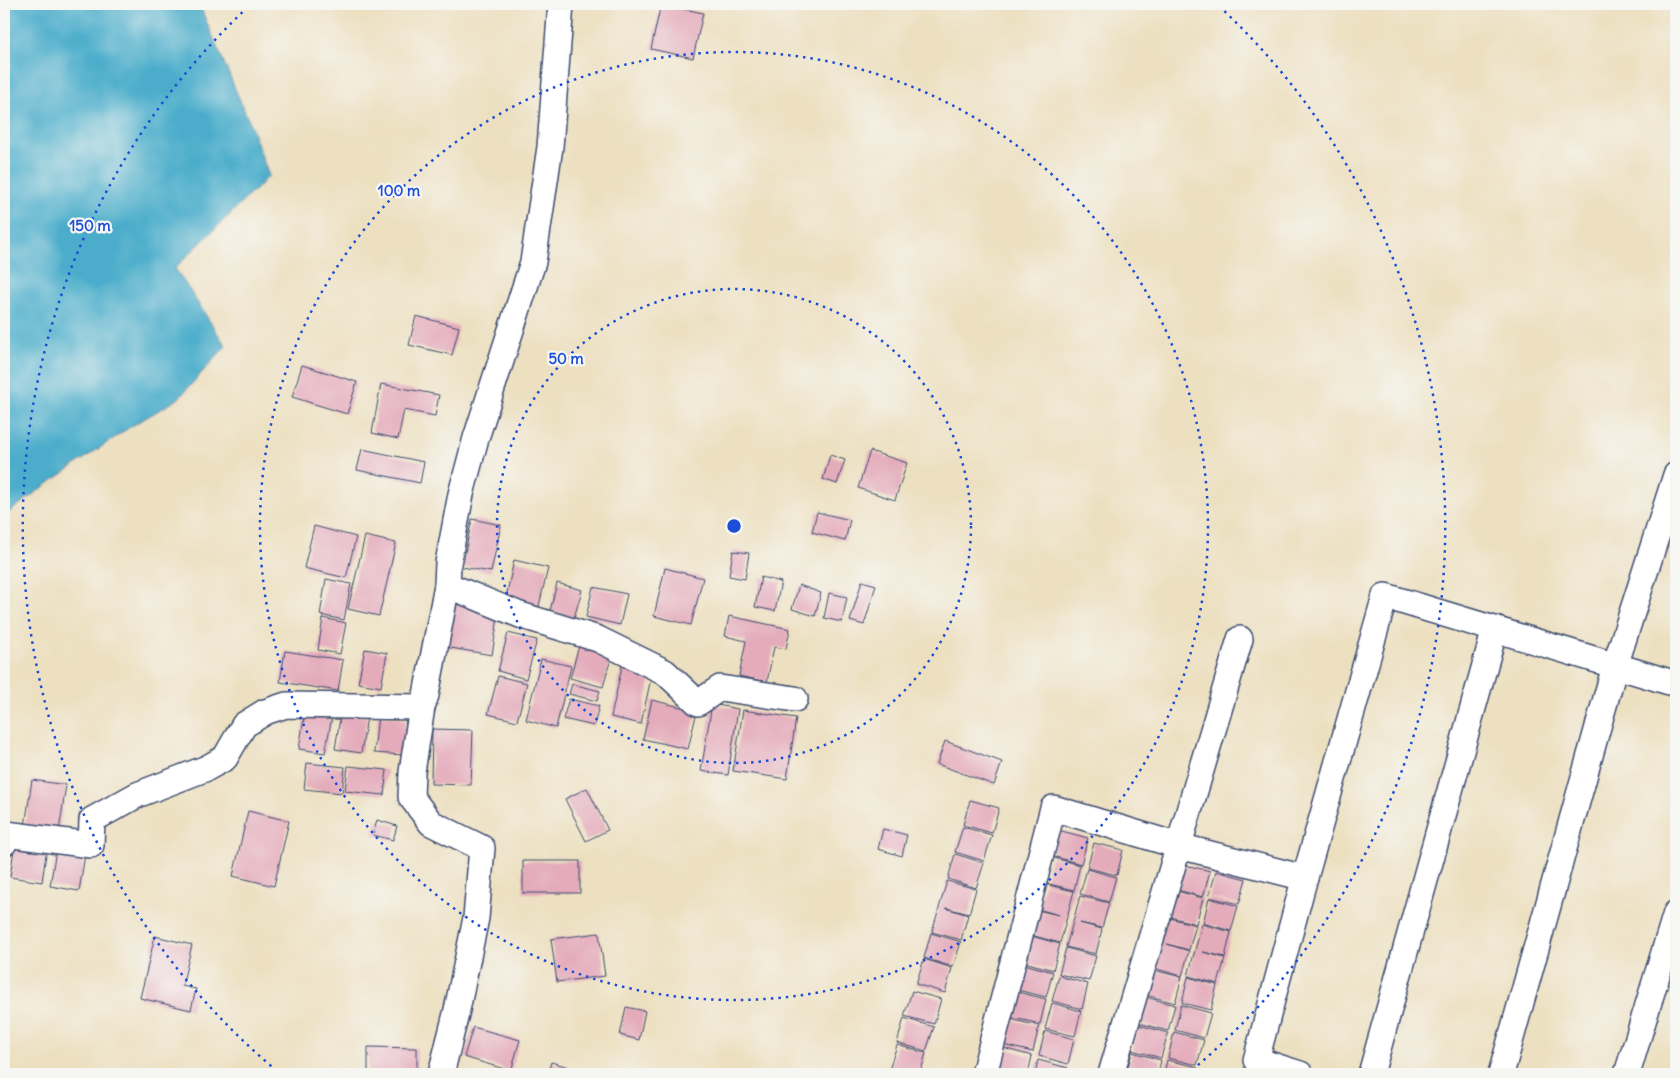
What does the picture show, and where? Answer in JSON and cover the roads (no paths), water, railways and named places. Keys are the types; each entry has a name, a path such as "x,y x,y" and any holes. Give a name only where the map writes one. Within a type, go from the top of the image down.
{"street":[{"path":"440,1074 457,1010 476,918 482,848 431,823 411,797 412,772 422,707 426,695 447,585 448,563 461,494 476,438 533,262 550,147 561,4"},
{"path":"1501,1074 1615,666 1676,475"},
{"path":"447,585 520,615 598,640 665,672 698,703 720,688 795,699"},
{"path":"1300,1074 1256,1060 1305,878 1385,596 1676,684"},
{"path":"1371,1074 1495,629"},
{"path":"1111,1074 1240,639"},
{"path":"4,843 6,834 91,845 92,820 137,795 207,768 225,758 244,725 265,712 286,705 422,707"},
{"path":"984,1074 1053,808 1179,846 1305,878"},
{"path":"1627,1074 1676,913"}],"water":[{"path":"4,4 199,4 251,126 269,176 175,268 226,346 178,399 130,427 4,516"}]}
